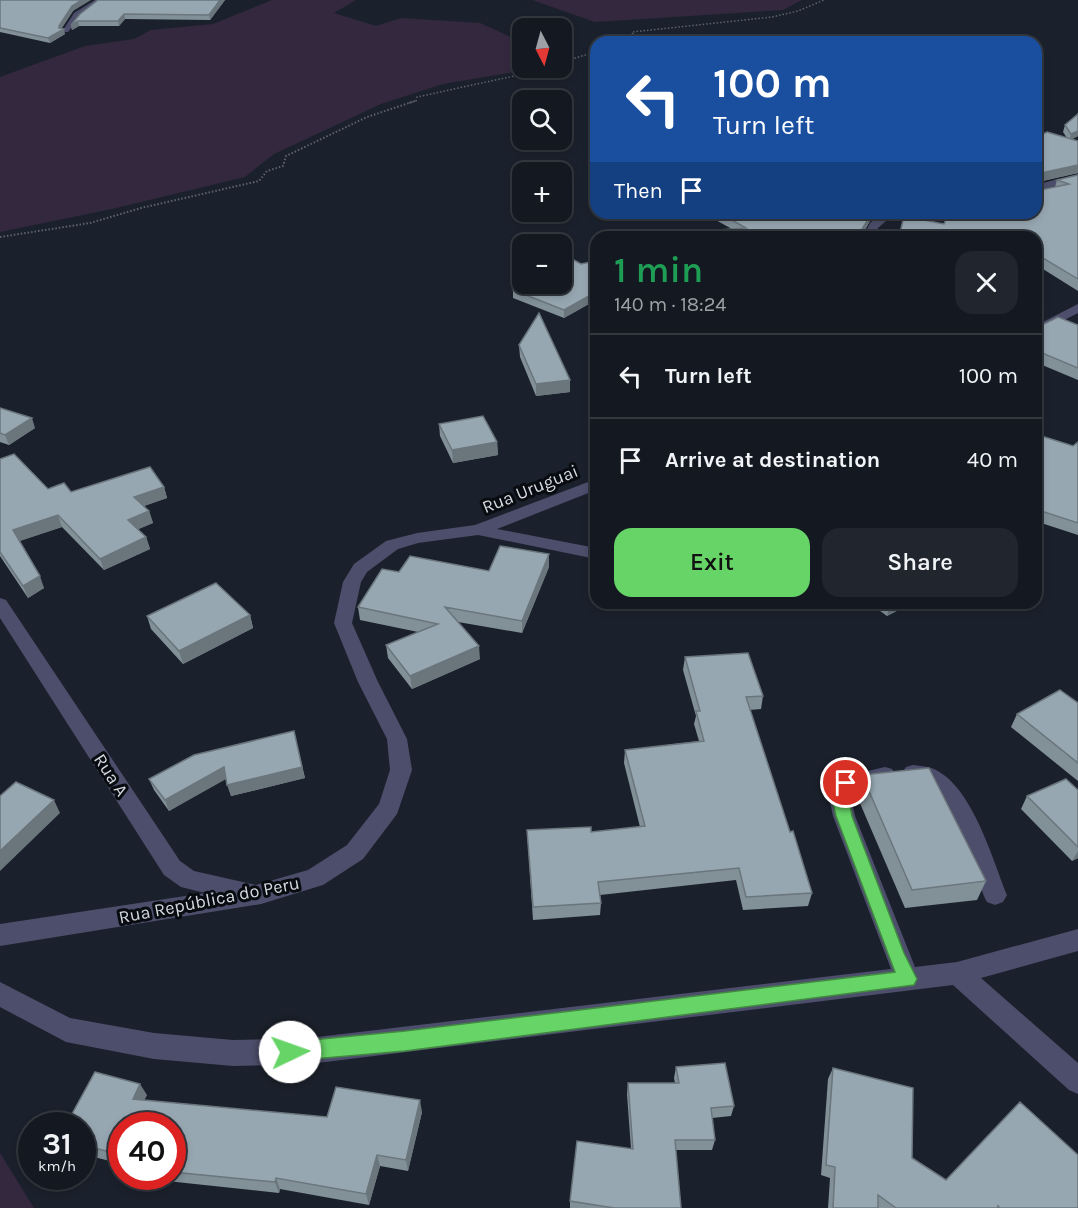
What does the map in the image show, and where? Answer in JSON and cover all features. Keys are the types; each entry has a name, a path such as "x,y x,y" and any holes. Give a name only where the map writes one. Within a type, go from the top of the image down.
{"street":[{"path":"65,30 77,15 100,0"},
{"path":"1042,186 1078,177"},
{"path":"870,231 879,219"},
{"path":"1042,328 1078,309"},
{"name":"Rua Uruguai","path":"478,530 590,486"},
{"name":"Rua República do Peru","path":"0,935 38,931 261,894 315,878 355,852 389,808 401,770 397,739 368,682 343,623 352,582 360,568 392,545 417,538 478,530 590,553"},
{"name":"Rua A","path":"0,604 171,868 189,880 261,894"},
{"path":"908,979 896,955 844,816 839,793 846,783 869,777 922,772 937,779 954,800 995,895"},
{"path":"0,994 66,1030 154,1046 233,1053 309,1051 957,973 1078,940"},
{"path":"957,973 1078,1081"}],"path":[{"path":"633,36 632,32 772,17 798,11 808,4 824,0"},
{"path":"572,59 590,54"},
{"path":"0,237 90,223 141,208 259,181 267,171 283,166 286,156 346,126 401,104 416,101 417,97 442,90 512,78"}],"shaded area":[{"path":"272,0 356,0 334,13 376,26 401,18 480,23 512,37 512,72 443,84 381,104 274,154 245,177 112,209 0,232 0,77 85,46 134,39 151,30 213,24"},
{"path":"532,0 802,0 783,10 595,22"},
{"path":"0,1153 18,1182 18,1190 23,1190 34,1208 0,1208"}],"building":[{"path":"0,0 82,0 72,6 59,26 64,29 48,38 0,28"},
{"path":"98,0 220,0 209,15 124,14 118,21 78,21 71,25 80,14"},
{"path":"1078,114 1078,131 1071,134 1065,125"},
{"path":"1047,132 1078,141 1078,165 1042,173 1042,134"},
{"path":"1078,175 1078,279 1042,257 1042,231 900,231 903,219 919,219 944,224 946,219 1042,219 1042,190 1069,184 1057,180"},
{"path":"730,219 868,219 862,229 871,231 706,231 746,228"},
{"path":"572,259 581,264 590,262 590,295 564,310 523,294 572,294"},
{"path":"539,313 570,380 536,384 519,345"},
{"path":"1058,317 1078,325 1078,368 1042,353 1042,325"},
{"path":"0,408 32,418 5,435 0,433"},
{"path":"483,416 497,442 452,450 439,424"},
{"path":"1042,436 1073,446 1078,442 1078,523 1042,511"},
{"path":"14,454 48,489 64,483 71,492 150,467 164,487 134,497 149,511 128,520 146,537 100,559 58,515 13,530 40,576 23,586 0,552 0,459"},
{"path":"500,546 549,554 522,621 445,607 479,646 410,676 386,645 438,624 358,607 382,569 399,572 410,556 489,571"},
{"path":"216,583 250,615 179,651 147,616"},
{"path":"748,653 763,696 746,697 812,893 746,897 739,868 598,882 601,903 533,907 527,830 591,827 591,832 645,826 625,750 704,741 696,711 700,711 685,657"},
{"path":"1060,690 1078,703 1078,763 1017,714"},
{"path":"294,731 302,767 227,785 224,767 165,800 149,779 194,755"},
{"path":"929,768 986,881 912,890 862,775"},
{"path":"1066,779 1078,790 1078,847 1027,796"},
{"path":"16,782 54,800 0,851 0,796"},
{"path":"725,1063 734,1106 711,1108 715,1140 675,1140 681,1208 614,1208 570,1201 577,1141 633,1149 628,1083 679,1083 676,1067"},
{"path":"833,1068 913,1088 912,1158 946,1180 1020,1102 1078,1155 1078,1208 1000,1208 998,1206 998,1208 896,1208 878,1195 878,1208 833,1208 835,1167 826,1165"},
{"path":"95,1072 140,1084 133,1099 327,1117 336,1087 420,1100 406,1160 377,1155 366,1194 276,1178 275,1182 186,1173 186,1112 108,1112 108,1152 96,1148 96,1112 73,1112"}],"route":[{"path":"290,1052 405,1041 908,979 896,955 844,816 839,793 846,783"}]}
